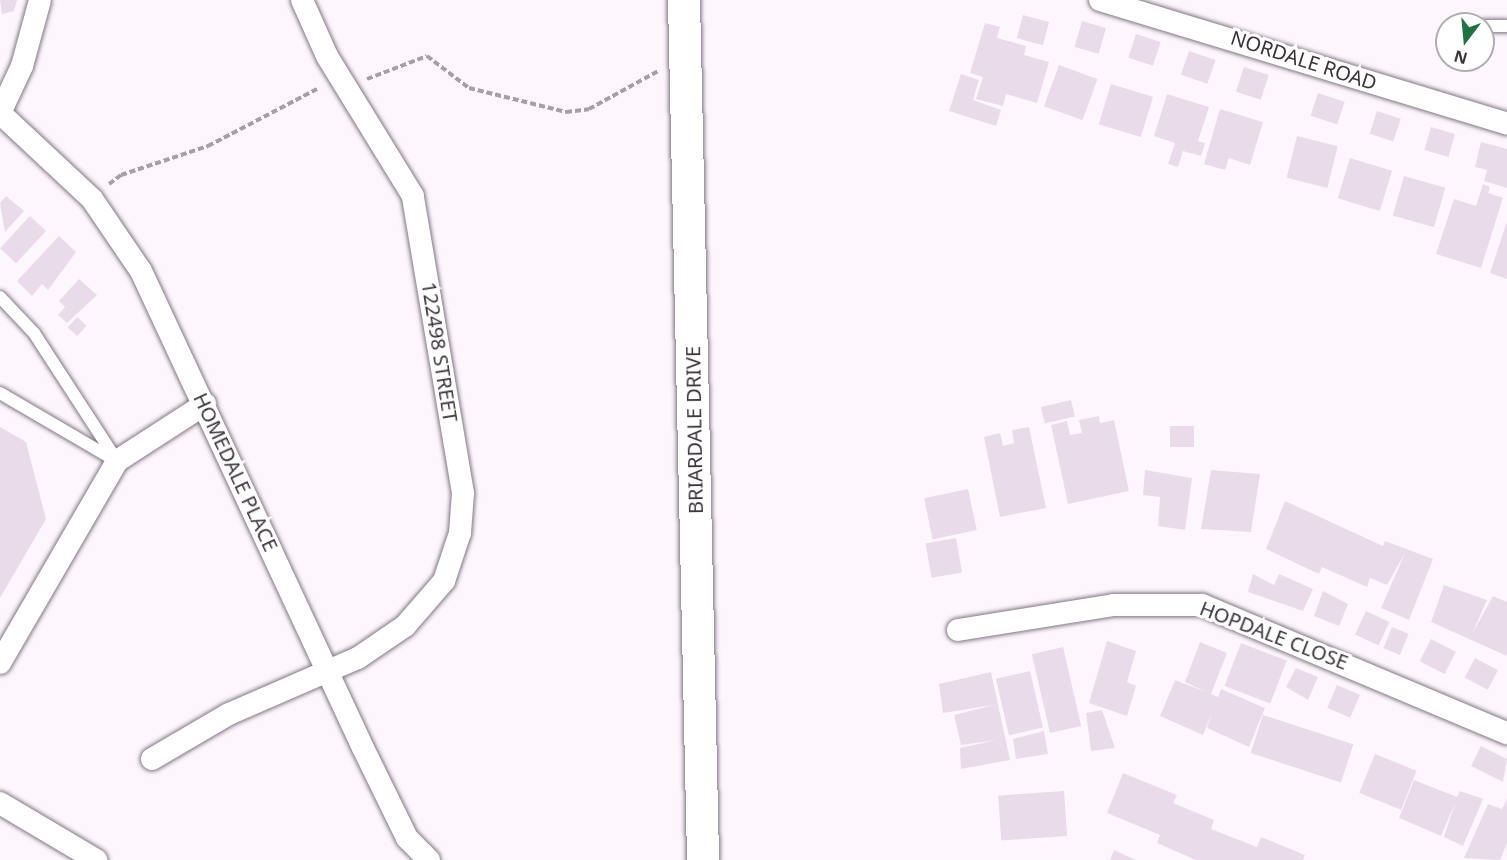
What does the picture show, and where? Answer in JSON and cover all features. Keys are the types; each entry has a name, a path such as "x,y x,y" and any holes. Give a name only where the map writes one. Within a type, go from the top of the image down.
{"street":[{"path":"0,113 22,66 40,0"},
{"name":"122498 STREET","path":"152,759 229,714 328,672 381,644 428,606 444,581 462,517 413,196 344,81 302,0"},
{"name":"BRIARDALE DRIVE","path":"684,0 703,860"},
{"name":"NORDALE ROAD","path":"1100,0 1507,124"},
{"name":"HOMEDALE PLACE","path":"0,113 92,199 141,271 407,838 429,860"},
{"path":"0,663 117,461 205,404"},
{"name":"HOPDALE CLOSE","path":"958,630 1114,604 1202,606 1507,733"},
{"path":"0,803 96,860"}],"lane":[{"path":"0,297 34,333 117,461"},
{"path":"0,393 117,461"}],"path":[{"path":"92,199 121,175 208,146 344,81 427,56 469,88 566,112 609,99 648,73 685,65"}],"building":[{"path":"0,0 17,0 14,11 2,14"},
{"path":"1023,15 1049,22 1043,45 1017,38"},
{"path":"1082,21 1106,28 1099,54 1075,47"},
{"path":"985,23 1000,27 997,38 1026,46 1024,55 1049,62 1037,103 1006,94 1003,106 976,99 983,77 970,73"},
{"path":"1136,34 1161,42 1153,66 1128,58"},
{"path":"1189,51 1215,60 1207,84 1181,75"},
{"path":"1059,65 1098,79 1082,120 1044,106"},
{"path":"1244,67 1269,75 1261,100 1236,92"},
{"path":"961,74 979,80 973,100 1001,110 996,126 949,111"},
{"path":"1111,84 1153,97 1141,137 1099,124"},
{"path":"1318,93 1345,102 1337,124 1311,116"},
{"path":"1167,94 1209,107 1198,141 1205,143 1201,156 1183,151 1178,167 1168,164 1175,143 1154,136"},
{"path":"1220,109 1263,122 1250,165 1229,158 1225,170 1204,164"},
{"path":"1377,111 1401,119 1393,142 1370,134"},
{"path":"1431,127 1455,134 1448,157 1424,150"},
{"path":"1297,136 1338,146 1327,188 1287,178"},
{"path":"1481,142 1507,149 1507,188 1484,181 1487,170 1475,167"},
{"path":"1350,158 1392,171 1380,211 1338,198"},
{"path":"1404,176 1445,188 1434,227 1393,215"},
{"path":"1483,184 1490,187 1488,193 1503,198 1481,268 1436,254 1454,199 1476,206"},
{"path":"6,196 24,211 5,232 0,203"},
{"path":"30,216 46,231 16,263 0,248"},
{"path":"1507,221 1507,279 1490,273"},
{"path":"59,236 76,252 48,290 42,284 32,296 17,281"},
{"path":"79,279 97,295 67,323 58,315 65,307 59,301"},
{"path":"77,317 87,326 77,336 68,327"},
{"path":"1071,400 1075,417 1045,424 1041,407"},
{"path":"1099,416 1100,423 1114,420 1129,491 1068,504 1051,425 1067,421 1070,435 1082,433 1079,420"},
{"path":"1170,426 1194,426 1194,447 1170,447"},
{"path":"0,427 26,442 46,519 0,598"},
{"path":"1029,427 1046,508 1000,517 984,437 1000,433 1003,446 1014,443 1012,430"},
{"path":"1145,470 1192,478 1185,530 1158,526 1160,497 1143,495"},
{"path":"1211,470 1260,474 1251,532 1201,529"},
{"path":"968,489 977,530 933,539 924,498"},
{"path":"1285,501 1383,546 1385,541 1433,559 1409,620 1381,608 1405,553 1387,585 1370,578 1367,587 1322,567 1319,574 1266,549"},
{"path":"956,538 962,572 932,578 925,543"},
{"path":"1253,574 1274,585 1279,574 1313,589 1303,611 1248,592"},
{"path":"1444,585 1487,600 1472,634 1493,596 1507,602 1507,656 1431,622"},
{"path":"1323,591 1348,604 1339,626 1314,616"},
{"path":"1366,611 1390,622 1379,646 1355,635"},
{"path":"1392,627 1409,634 1400,655 1383,648"},
{"path":"1431,639 1456,652 1445,674 1420,661"},
{"path":"1107,641 1136,651 1127,682 1136,686 1127,716 1089,703"},
{"path":"1200,642 1227,653 1211,694 1218,697 1221,689 1265,708 1249,747 1207,728 1212,713 1203,735 1160,716 1175,680 1206,692 1185,682"},
{"path":"1241,643 1287,661 1270,704 1225,686"},
{"path":"1063,647 1081,726 1050,733 1032,654"},
{"path":"1475,658 1498,670 1488,690 1465,677"},
{"path":"1296,668 1318,677 1308,700 1286,687"},
{"path":"1030,671 1043,728 1009,735 996,679"},
{"path":"991,672 1010,760 961,769 960,748 997,740 961,745 954,715 993,705 943,713 939,684"},
{"path":"1337,685 1360,695 1350,718 1327,708"},
{"path":"1102,710 1115,748 1091,751 1086,713"},
{"path":"1263,715 1353,744 1341,782 1251,753"},
{"path":"1044,731 1048,754 1016,759 1013,739"},
{"path":"1481,746 1507,759 1503,782 1471,766"},
{"path":"1375,754 1417,771 1401,810 1359,793"},
{"path":"1123,773 1177,795 1173,803 1214,820 1211,829 1257,847 1261,837 1305,855 1303,860 1196,860 1157,843 1160,835 1107,813"},
{"path":"1414,780 1457,797 1460,791 1483,799 1463,846 1444,837 1455,803 1441,836 1399,818"},
{"path":"1064,791 1067,836 1001,840 998,796"},
{"path":"1507,799 1507,843 1500,860 1464,858 1488,804 1502,809"},
{"path":"1114,850 1136,860 1110,860"}]}
